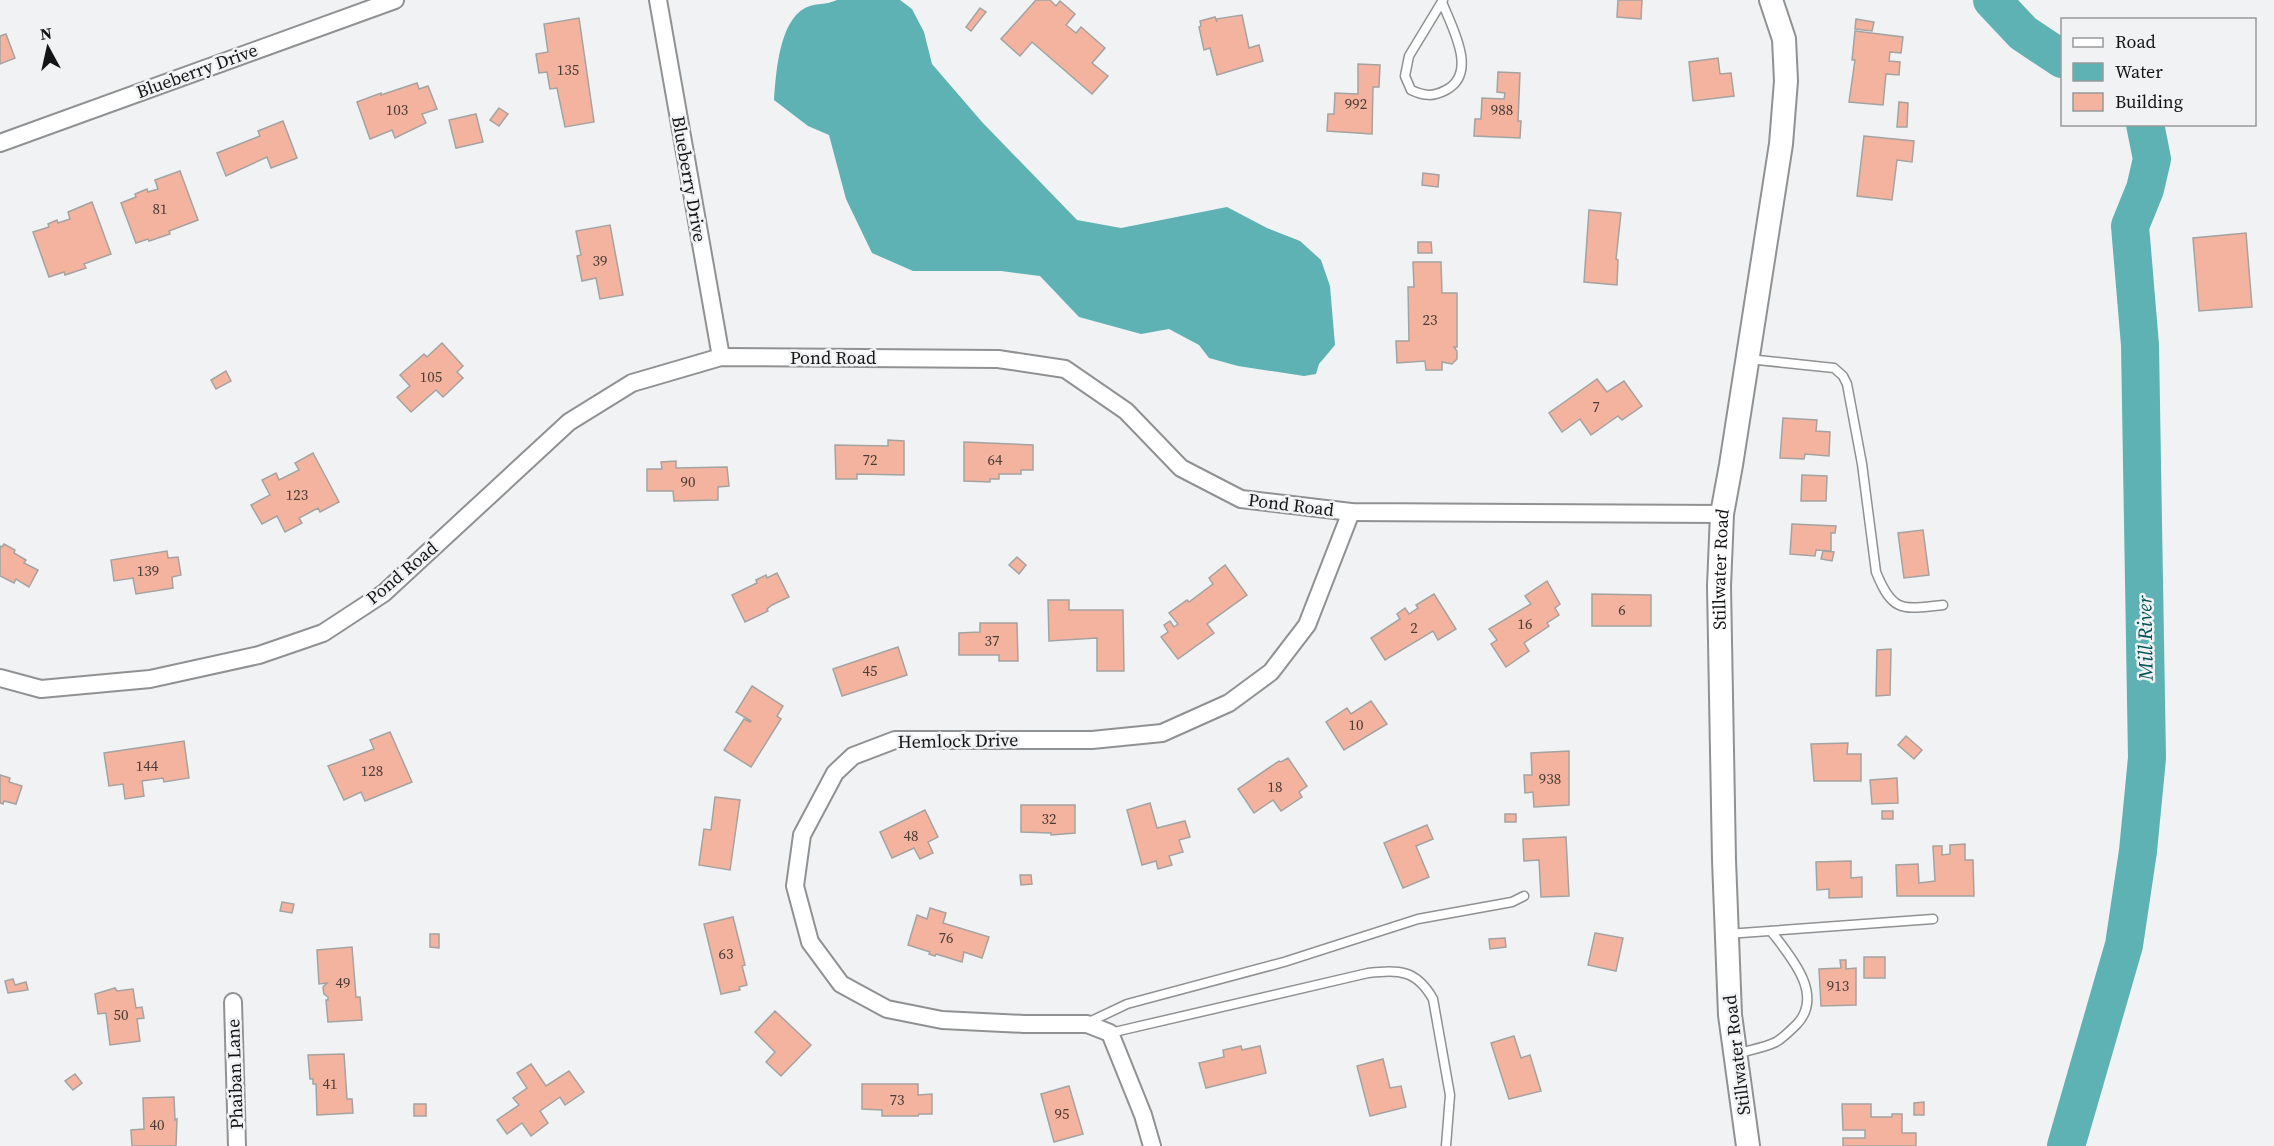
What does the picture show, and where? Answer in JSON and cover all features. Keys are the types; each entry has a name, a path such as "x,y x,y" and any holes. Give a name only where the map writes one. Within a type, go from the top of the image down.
{"main road":[{"name":"Stillwater Road","path":"1748,1146 1730,1015 1726,934 1719,586 1722,514 1781,144 1786,81 1784,39 1771,0"}],"street":[{"name":"Blueberry Drive","path":"0,143 395,0"},
{"name":"Blueberry Drive","path":"658,0 721,357"},
{"name":"Pond Road","path":"0,678 41,689 150,679 259,655 323,633 384,593 569,422 632,383 721,357 998,359 1065,369 1126,411 1181,468 1241,499 1351,512 1722,514"},
{"name":"Hemlock Drive","path":"1110,1033 1087,1023 1024,1024 942,1020 887,1009 841,984 810,942 795,886 802,835 835,773 853,756 895,740 1092,740 1162,733 1229,704 1271,672 1307,625 1351,512"},
{"name":"Phaiban Lane","path":"233,1002 237,1146"},
{"path":"1110,1033 1143,1115 1152,1146"}],"lane":[{"path":"1442,1 1459,48 1462,66 1459,81 1452,87 1438,94 1424,96 1412,90 1406,76 1409,56 1442,1"},
{"path":"1748,359 1834,368 1843,376 1847,384 1862,464 1876,572 1881,586 1898,606 1910,609 1943,604"},
{"path":"1087,1023 1127,1004 1284,963 1418,919 1512,902 1524,896"},
{"path":"1726,934 1933,919"},
{"path":"1735,1054 1776,1042 1803,1018 1807,1005 1805,984 1798,968 1771,931"},
{"path":"1110,1033 1368,973 1393,971 1413,975 1425,986 1433,999 1450,1095 1446,1146"}],"water":[{"path":"837,0 900,0 912,9 924,32 932,64 982,122 1077,220 1121,228 1227,207 1267,228 1300,241 1321,260 1330,286 1335,345 1319,364 1316,374 1304,376 1238,366 1209,358 1199,345 1169,329 1141,334 1079,317 1040,276 1001,271 913,271 872,253 846,199 829,135 808,126 774,100 780,49 789,24 805,8"}],"building":[{"path":"1036,0 1050,0 1056,6 1060,1 1075,14 1066,25 1076,33 1081,27 1105,48 1092,63 1108,76 1092,94 1032,42 1020,56 1001,39"},
{"path":"1618,0 1642,0 1641,19 1617,17"},
{"path":"980,8 986,12 971,31 966,27"},
{"path":"1242,15 1249,48 1259,45 1263,61 1217,75 1210,48 1204,50 1199,27 1201,26 1200,21 1215,17 1217,22 1216,19"},
{"path":"579,18 594,122 565,127 557,88 550,89 547,72 539,73 536,54 548,52 544,24"},
{"path":"1856,19 1874,22 1872,31 1855,29"},
{"path":"1855,31 1903,37 1901,53 1890,52 1889,61 1900,62 1899,75 1886,74 1883,105 1849,102 1855,60 1852,60"},
{"path":"6,34 15,58 0,64 0,36"},
{"path":"1718,58 1720,74 1731,73 1734,96 1693,101 1689,62"},
{"path":"1358,64 1380,65 1379,87 1373,87 1372,134 1327,131 1328,114 1334,114 1335,93 1358,94"},
{"path":"1498,72 1520,73 1518,121 1521,121 1520,138 1474,136 1475,119 1481,119 1482,98 1504,99 1505,93 1497,92"},
{"path":"417,83 419,89 428,86 437,109 422,114 426,123 395,138 392,130 370,139 357,102"},
{"path":"1899,102 1908,103 1907,127 1897,127"},
{"path":"499,108 508,114 499,126 490,120"},
{"path":"476,114 483,142 456,148 449,120"},
{"path":"283,121 297,158 271,168 267,157 226,176 217,153 260,136 258,131"},
{"path":"1864,136 1914,141 1912,162 1897,160 1892,200 1857,196"},
{"path":"180,171 198,220 169,231 170,234 136,243 121,203 136,197 135,194 147,189 148,192 158,189 155,180"},
{"path":"1423,173 1439,175 1438,187 1422,185"},
{"path":"92,202 111,254 84,264 86,268 65,275 64,272 49,277 33,232 49,227 48,224 57,220 58,223 70,219 68,212"},
{"path":"1589,210 1621,213 1616,259 1618,260 1617,285 1584,282"},
{"path":"610,225 623,295 600,299 596,278 582,281 577,256 581,255 576,231"},
{"path":"2246,233 2252,307 2199,311 2193,238"},
{"path":"1418,242 1431,242 1432,253 1418,253"},
{"path":"1413,262 1441,262 1442,293 1457,293 1457,347 1454,347 1457,351 1457,359 1452,364 1442,362 1442,370 1426,370 1425,361 1397,363 1396,341 1409,341 1408,287 1414,287"},
{"path":"442,343 463,366 457,372 463,378 443,397 436,390 411,412 397,397 410,386 400,375 424,354 427,357"},
{"path":"226,371 231,381 216,389 211,380"},
{"path":"1597,379 1607,392 1624,381 1642,406 1622,420 1618,416 1591,435 1580,419 1562,432 1549,413"},
{"path":"1783,418 1817,420 1816,431 1830,432 1829,456 1805,454 1804,459 1780,458"},
{"path":"888,440 904,441 904,475 857,474 857,479 836,479 835,445 888,446"},
{"path":"964,442 1033,445 1033,470 1021,470 1021,474 999,474 999,479 990,479 990,482 964,481"},
{"path":"313,453 339,502 320,512 318,508 299,518 302,523 285,532 277,516 262,524 251,505 270,495 262,480 276,473 279,480 299,470 295,463"},
{"path":"676,461 676,468 727,467 729,486 718,487 718,500 674,501 673,491 647,491 647,469 662,469 661,462"},
{"path":"1802,475 1827,476 1826,501 1801,501"},
{"path":"1792,524 1836,526 1835,533 1831,533 1831,551 1816,550 1815,556 1790,554"},
{"path":"1923,530 1929,575 1904,578 1898,533"},
{"path":"4,544 26,560 24,563 38,570 29,587 16,579 14,583 0,576 0,546"},
{"path":"167,551 168,558 178,557 181,575 172,577 173,588 136,594 133,578 114,581 111,560"},
{"path":"1823,551 1834,552 1832,561 1821,559"},
{"path":"1017,557 1026,565 1019,574 1009,565"},
{"path":"1225,565 1247,595 1207,624 1214,633 1178,659 1161,637 1168,632 1164,625 1170,621 1174,627 1178,624 1169,613 1187,600 1189,602 1213,584 1209,578"},
{"path":"777,573 789,597 745,622 732,595 757,583 756,580 766,575 767,578"},
{"path":"1547,581 1560,604 1555,608 1559,615 1547,623 1549,626 1524,643 1529,651 1506,667 1491,644 1497,640 1489,629 1531,604 1525,596"},
{"path":"1434,594 1456,629 1438,640 1433,631 1385,660 1371,638 1400,619 1397,614 1405,608 1409,614 1418,608 1416,605"},
{"path":"1592,594 1651,595 1651,626 1592,626"},
{"path":"1048,600 1069,600 1069,610 1123,610 1124,671 1097,671 1097,638 1049,641"},
{"path":"980,623 1017,623 1018,661 999,661 999,655 959,655 959,633 980,632"},
{"path":"898,647 907,675 842,696 833,669"},
{"path":"1891,649 1890,695 1876,696 1877,650"},
{"path":"752,686 783,706 777,716 781,719 751,767 724,750 744,719 751,721 736,712"},
{"path":"1371,701 1387,724 1344,750 1326,722 1347,708 1351,714"},
{"path":"390,732 412,782 365,801 361,792 344,800 328,766 374,749 370,740"},
{"path":"1906,736 1922,750 1914,759 1898,745"},
{"path":"184,741 189,778 164,782 163,778 142,781 144,796 125,799 123,784 109,786 104,753"},
{"path":"1848,743 1847,754 1861,754 1861,781 1814,781 1811,744"},
{"path":"1569,751 1569,805 1534,807 1533,792 1525,793 1524,775 1532,775 1531,753"},
{"path":"1288,758 1307,786 1299,792 1302,797 1281,811 1273,800 1254,813 1238,789 1279,761"},
{"path":"0,775 10,778 9,782 22,786 16,804 4,801 3,804 0,803"},
{"path":"1897,778 1898,803 1872,804 1870,780"},
{"path":"715,797 740,800 730,870 699,865 704,829 711,830"},
{"path":"1150,803 1157,828 1185,821 1190,837 1179,840 1183,852 1169,856 1172,865 1158,869 1156,861 1142,865 1127,810"},
{"path":"1021,805 1075,805 1075,833 1051,835 1051,833 1021,832"},
{"path":"925,810 938,837 928,842 933,853 920,859 914,848 892,858 880,832"},
{"path":"1882,811 1893,811 1893,819 1882,819"},
{"path":"1505,814 1516,814 1516,822 1505,822"},
{"path":"1427,825 1433,839 1416,846 1429,877 1403,888 1384,843"},
{"path":"1566,837 1569,896 1541,897 1539,860 1524,861 1523,839"},
{"path":"1965,844 1965,860 1973,860 1974,896 1897,896 1896,865 1918,864 1919,883 1935,881 1933,846 1942,846 1942,855 1950,854 1950,845"},
{"path":"1851,861 1851,878 1862,877 1862,897 1829,898 1829,889 1817,890 1816,862"},
{"path":"1020,875 1031,875 1032,884 1021,885"},
{"path":"282,902 294,904 292,913 280,911"},
{"path":"930,908 946,913 943,923 989,937 982,958 964,952 962,962 936,954 935,956 929,954 930,952 908,945 917,915 927,919"},
{"path":"733,917 745,965 742,966 747,985 739,987 740,990 721,994 704,924"},
{"path":"1595,933 1623,938 1616,971 1588,965"},
{"path":"430,934 439,934 439,948 430,947"},
{"path":"1505,938 1506,947 1490,949 1489,939"},
{"path":"352,947 356,997 360,997 362,1020 328,1022 326,1000 328,997 324,994 323,987 327,983 319,984 317,950"},
{"path":"1864,957 1885,957 1885,978 1864,978"},
{"path":"1840,960 1846,960 1846,969 1856,968 1856,1005 1821,1006 1819,969 1841,968"},
{"path":"13,979 15,985 26,982 28,990 8,993 5,981"},
{"path":"115,988 117,991 133,989 136,1008 142,1007 144,1018 137,1019 140,1041 110,1045 106,1013 98,1014 95,994"},
{"path":"775,1011 811,1045 781,1076 766,1062 775,1052 755,1032"},
{"path":"1514,1036 1521,1058 1530,1055 1541,1091 1509,1099 1491,1043"},
{"path":"1241,1046 1242,1050 1260,1046 1266,1073 1206,1088 1199,1063 1224,1057 1223,1050"},
{"path":"344,1054 347,1099 352,1099 353,1113 317,1115 316,1084 313,1084 313,1079 310,1079 308,1055"},
{"path":"1383,1059 1390,1088 1401,1086 1406,1107 1370,1116 1357,1066"},
{"path":"531,1064 546,1086 569,1071 584,1092 565,1105 560,1097 540,1111 548,1123 531,1136 522,1123 507,1134 497,1120 519,1105 513,1098 527,1088 517,1073"},
{"path":"75,1074 82,1083 73,1090 65,1081"},
{"path":"862,1084 918,1084 918,1095 932,1094 932,1114 882,1116 882,1110 862,1109"},
{"path":"1069,1086 1083,1134 1054,1142 1041,1094"},
{"path":"174,1097 175,1120 177,1119 176,1146 132,1146 131,1130 144,1129 143,1098"},
{"path":"1924,1102 1924,1115 1914,1115 1914,1103"},
{"path":"414,1104 426,1104 426,1116 414,1116"},
{"path":"1842,1104 1871,1104 1871,1117 1892,1117 1892,1114 1902,1114 1902,1133 1916,1133 1916,1146 1843,1146 1843,1138 1865,1138 1865,1130 1843,1130"}],"waterway":[{"name":"Mill River","path":"1992,0 2023,33 2061,58"},
{"name":"Mill River","path":"2066,1146 2124,945 2138,851 2147,758 2140,345 2130,226 2145,189 2152,159 2145,126"}]}
